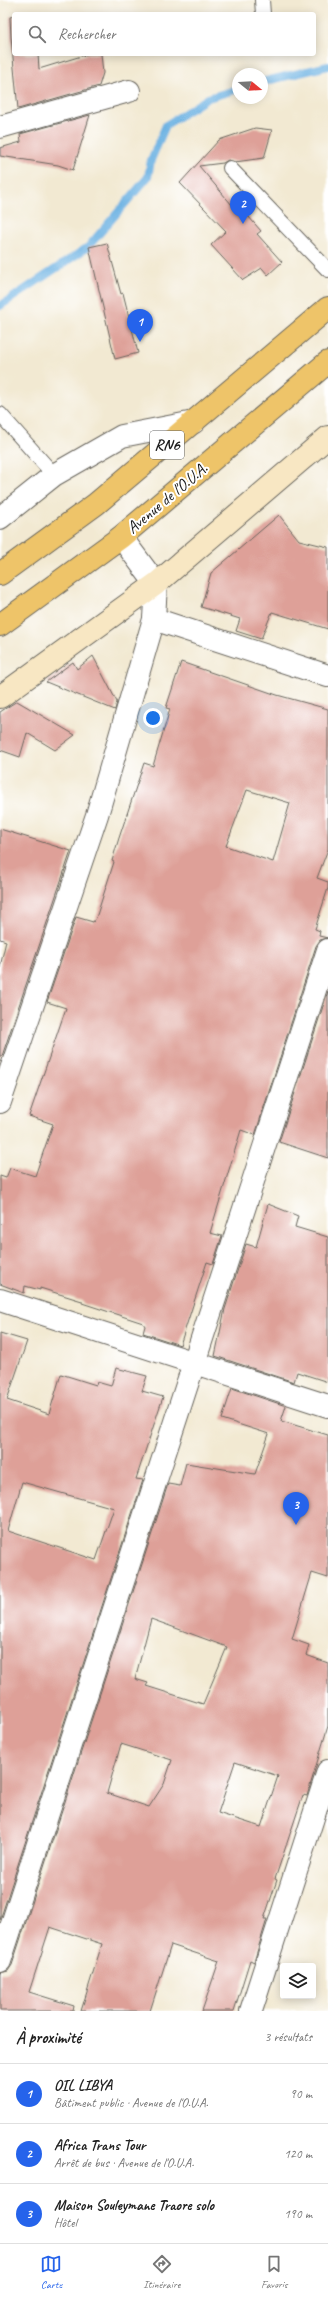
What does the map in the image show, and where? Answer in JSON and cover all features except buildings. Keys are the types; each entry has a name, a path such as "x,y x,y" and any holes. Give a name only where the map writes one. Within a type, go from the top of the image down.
{"highway":[{"name":"RN6","path":"0,574 96,504 328,308"},
{"name":"Avenue de l'O.U.A.","path":"0,625 121,537 328,362"}],"street":[{"path":"0,127 129,91"},
{"path":"0,518 54,475 122,436 194,422"},
{"path":"0,697 156,584 328,437"},
{"path":"0,1102 97,815 154,619 156,584 121,537"},
{"path":"154,619 328,676"},
{"path":"0,1961 328,950"},
{"path":"0,1300 328,1406"},
{"path":"251,2011 328,1771"}],"lane":[{"path":"262,0 263,12"},
{"path":"230,168 328,270"},
{"path":"0,414 54,475"}],"waterway":[{"path":"268,81 328,66"},
{"path":"0,306 88,247 148,177 151,160 166,125 208,98 232,91"}],"place":[{"name":"Africa Trans Tour","path":"243,224"},
{"name":"OIL LIBYA","path":"140,342"},
{"name":"Maison Souleymane Traore solo","path":"296,1525"}]}
